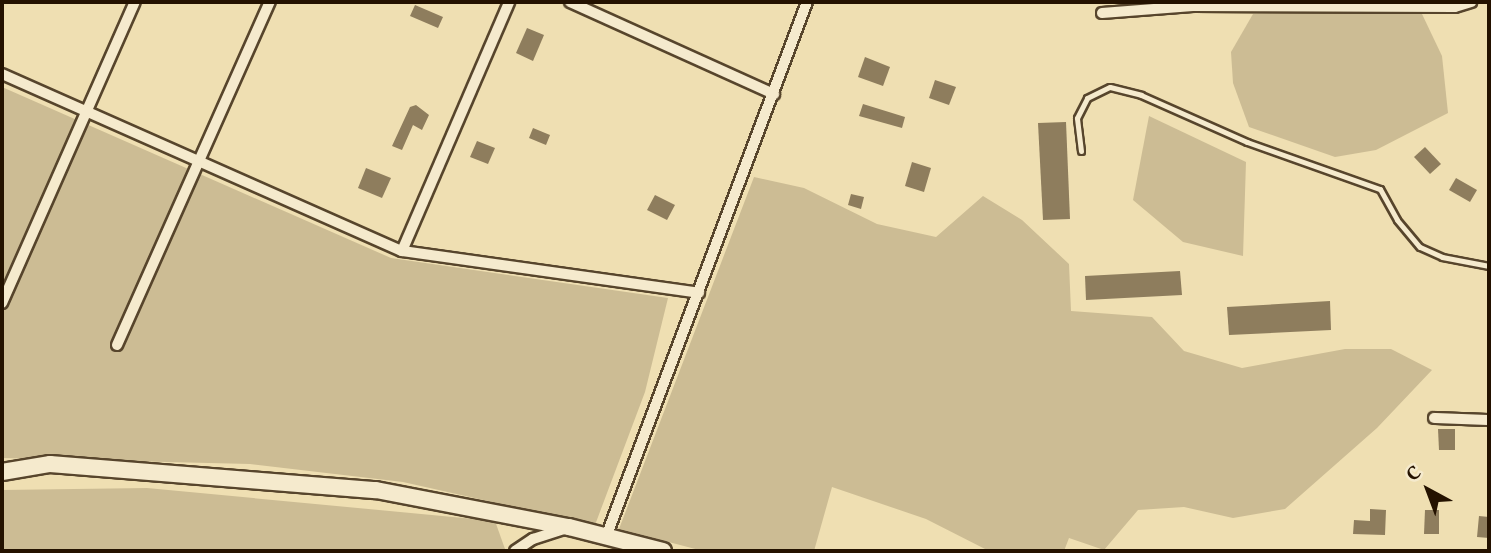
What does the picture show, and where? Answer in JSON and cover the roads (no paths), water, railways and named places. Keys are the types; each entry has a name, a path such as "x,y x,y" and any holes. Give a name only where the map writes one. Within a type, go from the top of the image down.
{"main road":[{"path":"2,472 50,464 376,490 569,527 663,551"}],"street":[{"path":"2,303 135,2"},
{"path":"117,345 270,2"},
{"path":"402,251 509,2"},
{"path":"570,2 774,94"},
{"path":"606,537 807,2"},
{"path":"1102,13 1193,6 1455,6 1471,2"},
{"path":"2,74 402,251 699,293"},
{"path":"1433,418 1489,420"},
{"path":"515,551 533,539 569,527"}],"lane":[{"path":"1081,150 1077,118 1087,98 1110,87 1141,95 1247,142 1380,189 1397,220 1420,247 1442,257 1489,266"}]}
